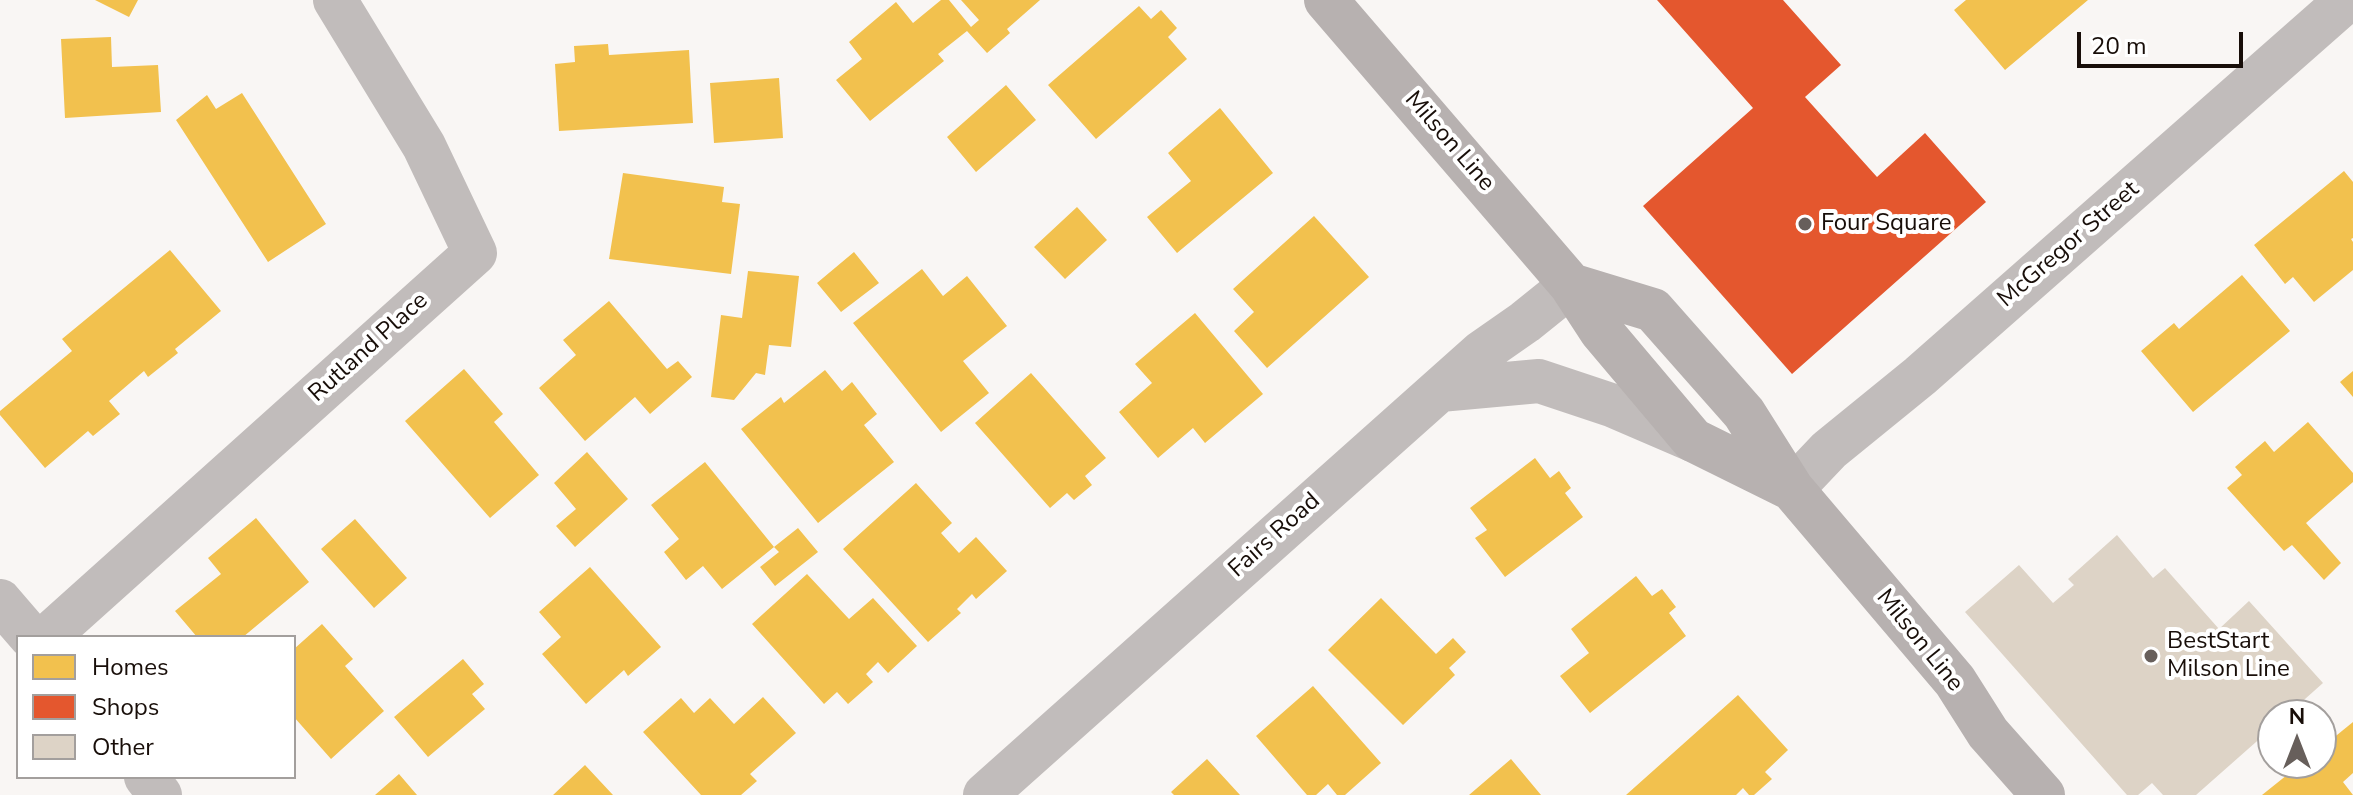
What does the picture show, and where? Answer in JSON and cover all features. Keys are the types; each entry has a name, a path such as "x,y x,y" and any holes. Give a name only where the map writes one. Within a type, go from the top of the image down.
{"main road":[{"name":"Milson Line","path":"1326,0 1571,285 1601,331 1693,440 1792,489"},
{"name":"Milson Line","path":"1571,285 1653,310 1744,413 1792,489 1955,681 1988,733 2043,795"}],"street":[{"name":"Rutland Place","path":"49,635 475,253 424,146 335,0"},
{"name":"McGregor Street","path":"1792,489 1829,450 1920,376 2347,0"},
{"name":"Fairs Road","path":"985,795 1482,352 1571,285"},
{"path":"1440,390 1539,381 1614,406 1693,440"},
{"path":"0,601 29,635"},
{"path":"148,779 160,795"}],"building: Homes":[{"path":"95,0 138,0 129,17"},
{"path":"941,0 949,0 971,27 979,20 961,0 1040,0 1007,29 1010,33 987,53 967,31 938,54 944,61 870,121 836,80 862,59 849,42 896,2 913,23"},
{"path":"1966,0 2088,0 2005,70 1954,10"},
{"path":"1139,6 1151,19 1161,10 1177,28 1168,37 1187,59 1096,139 1048,85"},
{"path":"111,37 112,67 158,65 161,112 65,118 61,39"},
{"path":"608,44 609,55 689,50 693,123 559,131 555,64 575,62 574,46"},
{"path":"779,78 783,138 714,143 710,83"},
{"path":"1006,85 1036,120 976,172 947,137"},
{"path":"242,93 326,224 268,262 176,120 207,95 216,109"},
{"path":"1220,108 1273,173 1177,253 1147,217 1191,181 1168,153"},
{"path":"2344,171 2353,182 2353,270 2314,302 2293,277 2285,284 2254,245"},
{"path":"623,173 724,187 722,202 740,204 731,274 609,259"},
{"path":"1077,207 1107,240 1065,279 1034,247"},
{"path":"1314,216 1369,277 1267,368 1234,331 1254,312 1233,289"},
{"path":"170,250 221,311 175,349 178,353 148,377 144,371 109,401 120,414 93,436 88,431 45,468 0,415 0,411 72,351 62,339"},
{"path":"854,252 879,283 841,312 817,283"},
{"path":"922,269 943,296 967,276 1007,326 963,361 989,393 941,432 853,323"},
{"path":"748,271 799,276 791,347 769,345 765,375 756,373 734,400 711,397 721,315 742,318"},
{"path":"2242,275 2290,331 2193,412 2141,351 2174,323 2179,329"},
{"path":"609,301 667,369 678,361 692,377 650,414 635,397 585,441 539,388 576,355 563,340"},
{"path":"1195,313 1263,394 1205,443 1193,428 1158,458 1119,412 1152,383 1135,364"},
{"path":"464,369 503,414 494,422 539,475 490,518 405,421"},
{"path":"825,370 842,391 852,382 877,414 864,425 894,462 818,523 741,429 781,397 784,403"},
{"path":"2353,371 2353,397 2340,382"},
{"path":"1031,373 1106,458 1085,476 1092,485 1074,500 1067,493 1050,508 975,423"},
{"path":"2308,422 2353,473 2353,482 2306,523 2341,563 2324,580 2292,545 2284,551 2227,488 2242,475 2235,467 2265,441 2274,452"},
{"path":"587,452 628,499 575,547 556,526 576,509 554,483"},
{"path":"1535,458 1550,478 1559,471 1571,488 1565,493 1583,517 1505,577 1475,538 1487,530 1470,508"},
{"path":"705,462 774,547 722,589 703,566 686,580 664,552 679,539 651,505"},
{"path":"916,483 952,523 941,533 959,553 976,537 1007,571 976,599 972,594 957,609 961,613 928,642 843,549"},
{"path":"256,518 309,582 245,635 195,635 175,611 221,574 208,558"},
{"path":"355,519 407,578 374,608 321,549"},
{"path":"798,528 818,552 775,586 760,567 779,552 774,547"},
{"path":"590,567 661,647 628,676 624,670 586,704 542,654 561,637 539,612"},
{"path":"807,574 849,619 873,598 917,646 888,673 878,662 866,674 873,682 848,704 837,692 824,704 752,624"},
{"path":"1636,576 1652,596 1662,589 1676,607 1669,613 1686,636 1590,713 1560,676 1589,653 1571,629"},
{"path":"1381,598 1436,654 1453,638 1466,652 1449,668 1455,675 1403,725 1328,650"},
{"path":"322,624 353,659 345,666 384,711 331,759 296,719 296,647"},
{"path":"463,659 484,684 472,694 485,709 428,757 394,717"},
{"path":"1313,686 1381,763 1345,795 1337,795 1328,784 1316,795 1307,795 1256,736"},
{"path":"1738,695 1788,750 1765,772 1772,779 1754,795 1749,795 1743,788 1736,795 1626,795"},
{"path":"763,697 796,733 750,774 757,781 741,795 701,795 643,732 681,698 694,713 710,698 734,724"},
{"path":"2353,722 2353,773 2343,782 2353,795 2262,795 2282,779 2337,779 2337,735"},
{"path":"1207,759 1240,795 1174,795 1171,792"},
{"path":"1511,759 1541,795 1469,795"},
{"path":"585,765 613,795 553,795"},
{"path":"399,774 417,795 375,795"}],"building: Shops":[{"path":"1657,0 1783,0 1841,65 1805,97 1877,177 1925,133 1986,202 1792,374 1643,206 1753,108"}],"building: Other":[{"name":"BestStart Milson Line","path":"2117,535 2153,578 2165,568 2219,629 2249,601 2323,683 2305,699 2257,699 2257,741 2196,795 2163,795 2152,783 2138,795 2127,795 1965,612 2019,565 2053,603 2074,585 2068,579"}],"place":[{"name":"Four Square","path":"1805,224"},
{"name":"BestStart Milson Line","path":"2151,656"}]}
